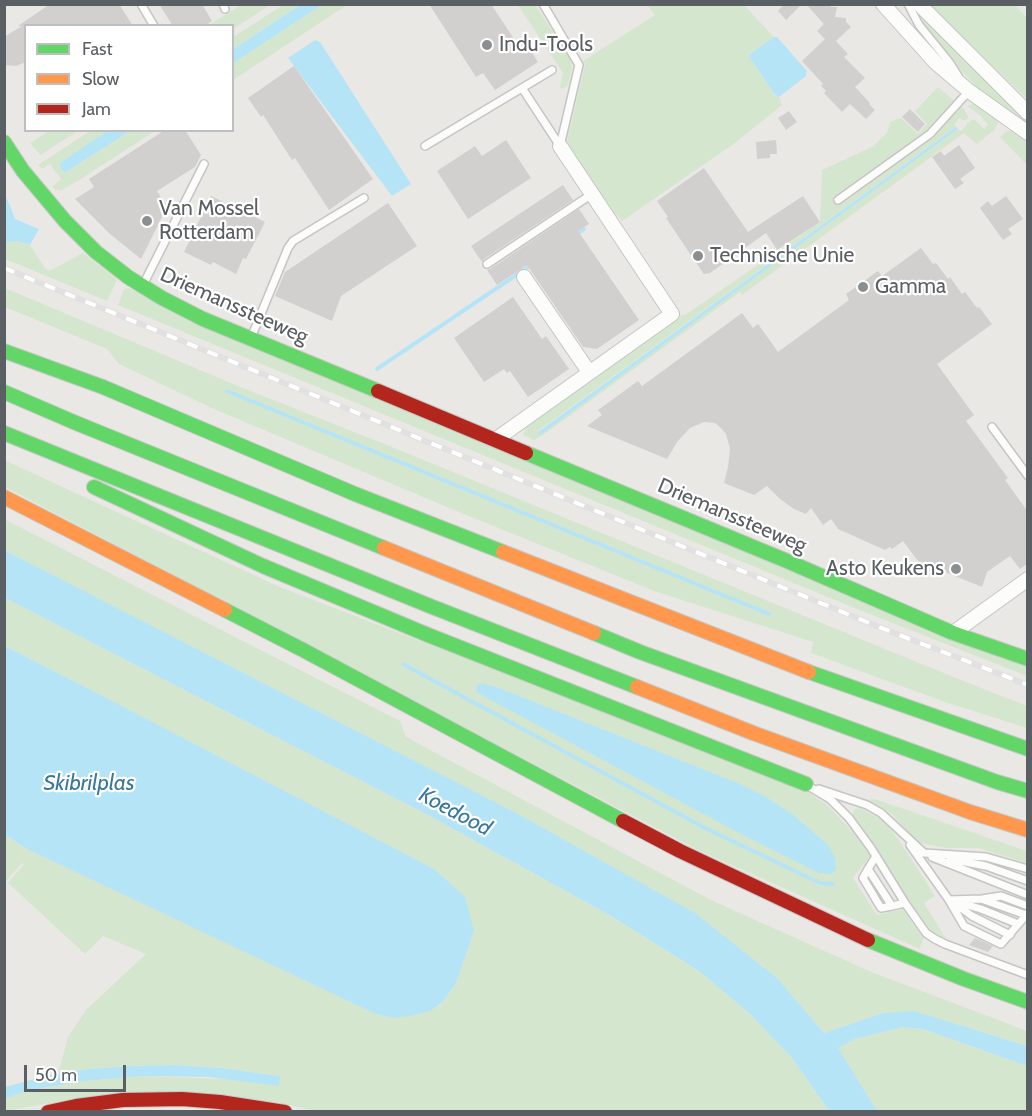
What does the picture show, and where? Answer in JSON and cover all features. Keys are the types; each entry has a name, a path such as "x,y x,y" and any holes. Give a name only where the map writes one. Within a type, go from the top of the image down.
{"main road":[{"name":"Driemanssteeweg","path":"4,142 23,171 65,221 96,252 142,287 203,319 786,561 953,633 1028,659"},
{"path":"34,348 103,387"},
{"path":"4,351 103,387 355,494 744,647 886,700 1028,749"},
{"path":"4,392 640,652 997,782 1028,791"},
{"path":"4,433 430,606 753,733 970,813 1028,830"},
{"path":"23,441 53,467 64,472"},
{"path":"85,482 212,543 428,635 806,784"},
{"path":"4,497 303,650 691,856 855,934 964,979 1028,1002"},
{"path":"48,1112 123,1100 182,1099 285,1112"}],"street":[{"path":"883,4 936,63 969,91 1028,133"},
{"path":"919,4 1028,112"},
{"path":"495,440 672,314 560,146"},
{"path":"524,277 589,372"},
{"path":"953,633 1028,579"}],"lane":[{"path":"141,4 153,24"},
{"path":"543,4 579,65 560,146"},
{"path":"838,200 930,134 969,91 919,25 908,4"},
{"path":"425,146 552,70"},
{"path":"522,88 560,146"},
{"path":"142,287 204,164"},
{"path":"487,264 592,194"},
{"path":"251,338 288,248 293,241 364,198"},
{"path":"992,427 1028,476"},
{"path":"806,784 867,805 881,813 903,836 924,853 1028,895"},
{"path":"806,784 830,799 849,818 926,933 935,939 1028,975"},
{"path":"903,836 949,900 964,926 1001,945 1027,914 982,899"},
{"path":"924,853 986,857 1028,869"},
{"path":"924,853 986,866 1028,881"},
{"path":"876,856 868,868 892,906 905,903"},
{"path":"949,900 1001,896 1028,906"},
{"path":"949,900 981,909 1018,924"},
{"path":"949,900 972,916 1010,934"}],"green space":[{"path":"241,5 270,5 234,28 234,24 211,24"},
{"path":"283,5 300,5 234,48 234,36"},
{"path":"322,5 347,5 234,79 234,62"},
{"path":"518,5 535,5 571,59 572,69 568,85 562,89 560,88 563,73"},
{"path":"647,5 744,5 774,37 749,57 779,97 782,105 735,143 622,221 613,213 568,148 567,141 585,65 583,61 655,15"},
{"path":"928,5 1015,5 1027,18 1027,99"},
{"path":"925,19 1027,119 1027,129 980,91 922,21"},
{"path":"938,87 964,109 968,118 964,121 960,118 954,125 956,127 538,431 540,434 958,129 961,131 967,123 974,119 984,129 988,125 981,116 967,106 973,104 987,109 998,117 999,121 994,130 977,144 964,133 742,295 740,292 543,435 534,440 523,435 526,427 682,315 820,222 822,170 872,147 887,133 890,122 901,118 918,134 927,124 915,111"},
{"path":"1012,130 1027,139 1027,165 1000,137"},
{"path":"47,132 76,132 40,155 30,143"},
{"path":"88,132 107,132 60,163 66,172 128,132 153,132 60,191 54,189 53,186 61,179 50,164 42,169 38,165"},
{"path":"4,241 17,241 30,245 49,271 83,253 117,280 107,301 5,259"},
{"path":"5,288 238,386 1027,706 1027,728 945,702 811,653 813,642 654,591 214,409 119,364 107,349 5,307"},
{"path":"129,288 1027,666 1027,676 857,609 118,305 124,289"},
{"path":"4,460 280,587 804,789 828,806 860,840 870,856 853,878 877,915 903,909 924,938 920,949 698,850 5,487"},
{"path":"4,519 400,721 406,737 711,900 869,971 1027,1031 1027,1046 972,1029 883,1013 824,1033 778,979 5,550"},
{"path":"5,598 426,814 611,916 699,971 750,1014 792,1058 829,1111 319,1112 277,1102 72,1099 5,1111 5,1099 26,1091 84,1081 145,1076 227,1079 280,1076 222,1068 175,1065 87,1069 58,1074 68,1037 86,1010 146,954 103,936 85,954 8,883 24,864 22,863 5,882 5,835 27,849 394,1018 421,1013 443,1002 456,983 474,931 87,688 5,646"},
{"path":"875,799 1027,851 1027,863 978,848 946,848 924,844 917,841 892,814 865,800"},
{"path":"859,807 886,824 899,840 935,896 924,903 946,939 931,930 918,915 871,840 853,816 854,810"},
{"path":"903,1027 923,1029 1027,1066 1027,1111 877,1111 837,1048 855,1039"}],"water":[{"path":"300,5 322,5 234,62 234,48"},
{"path":"777,37 807,71 806,76 779,97 749,57"},
{"path":"315,40 320,42 411,184 392,196 288,58"},
{"path":"956,127 958,129 540,435 538,432"},
{"path":"106,132 128,132 66,172 63,171 60,163"},
{"path":"5,195 15,219 39,229 30,245 17,241 5,241"},
{"name":"Koedood","path":"4,550 516,813 695,913 778,979 824,1033 883,1013 914,1011 1027,1046 1027,1066 923,1029 903,1027 855,1039 838,1048 877,1111 829,1111 792,1058 750,1014 699,971 611,916 426,814 5,598"},
{"name":"Skibrilplas","path":"5,646 434,869 465,897 474,931 456,983 443,1002 430,1011 409,1016 394,1018 376,1014 27,849 5,835"},
{"path":"483,683 740,784 766,797 792,814 828,845 835,857 836,869 832,874 819,873 739,833 476,692 477,685"},
{"path":"175,1065 222,1068 280,1076 279,1086 209,1077 145,1076 84,1081 26,1091 5,1099 5,1087 46,1076 87,1069"}],"building":[{"path":"50,4 119,4 132,24 24,24 24,63 16,66 4,65 4,37 22,26 18,26"},
{"path":"159,4 202,4 212,21 208,24 172,24"},
{"name":"Indu-Tools","path":"429,4 491,4 520,48 526,43 538,62 495,90 483,73 476,77"},
{"path":"784,4 802,4 786,20 778,11"},
{"path":"806,4 829,4 831,7 837,7 835,17 846,18 846,22 851,27 836,41 848,54 844,57 865,78 855,87 875,110 866,119 850,104 842,112 824,93 826,91 821,86 823,84 802,61 825,39 817,31 824,24"},
{"path":"294,66 373,179 329,210 295,158 292,160 263,115 261,117 248,98"},
{"path":"910,109 925,124 918,132 902,117"},
{"path":"789,111 797,122 786,130 778,118"},
{"path":"162,132 186,132 201,155 195,167 157,191 167,207 141,259 110,234 75,199 94,187 89,179"},
{"path":"506,140 531,178 468,219 437,171 475,146 482,156"},
{"path":"776,140 777,154 770,154 770,158 757,159 756,142"},
{"path":"959,145 975,168 960,179 964,183 955,189 932,157 941,151 944,156"},
{"path":"704,168 748,232 803,196 820,222 777,250 766,233 710,273 704,274 657,201"},
{"path":"563,185 573,200 482,262 471,246"},
{"path":"211,196 265,222 236,274 213,262 211,265 184,252"},
{"path":"1006,196 1023,219 1008,229 1012,234 1003,240 980,208 988,201 992,206"},
{"path":"388,203 417,246 341,296 332,321 275,296 285,272"},
{"path":"579,209 589,224 578,231 639,320 597,349 583,347 527,265 497,285 487,270"},
{"path":"921,248 933,264 936,263 948,279 950,277 962,294 965,292 992,324 937,364 974,415 966,421 1008,478 1005,480 1028,512 1028,563 1020,569 1010,556 987,572 982,587 918,561 903,541 892,549 890,547 885,550 838,529 831,519 823,525 811,508 806,514 794,509 767,486 754,495 724,483 730,449 726,434 715,423 704,422 690,428 677,442 667,459 587,426 602,415 598,410 638,381 642,386 742,313 753,328 758,324 778,352 849,300 846,294 878,271 882,276"},
{"path":"513,297 542,339 546,336 569,369 528,397 510,371 507,373 504,369 484,382 454,338"},
{"path":"975,938 993,946 988,952 969,945"}],"waterway":[{"path":"576,234 584,229"},
{"path":"377,369 531,265"},
{"path":"227,391 769,614"},
{"path":"403,664 705,828 820,883 833,884"}],"railway":[{"path":"4,268 879,627 1028,685"}],"traffic: fast":[{"path":"4,142 23,171 65,221 96,252 128,277 203,319 378,391"},
{"path":"4,351 103,387 355,494 503,552"},
{"path":"4,392 384,548"},
{"path":"4,433 430,606 637,687"},
{"path":"526,453 787,561 953,633 1028,659"},
{"path":"94,487 263,566 428,635 806,784"},
{"path":"225,610 623,821"},
{"path":"594,633 640,652 997,782 1028,791"},
{"path":"809,672 1028,749"},
{"path":"868,940 1028,1002"}],"traffic: slow":[{"path":"4,497 225,610"},
{"path":"384,548 594,633"},
{"path":"503,552 809,672"},
{"path":"637,687 753,733 970,812 1028,830"}],"traffic: jam":[{"path":"378,391 526,453"},
{"path":"623,821 680,851 868,940"},
{"path":"48,1112 123,1100 182,1099 285,1112"}],"place":[{"name":"Indu-Tools","path":"487,45"},
{"name":"Van Mossel Rotterdam","path":"147,221"},
{"name":"Technische Unie","path":"698,256"},
{"name":"Gamma","path":"863,287"},
{"name":"Asto Keukens","path":"956,569"}]}
